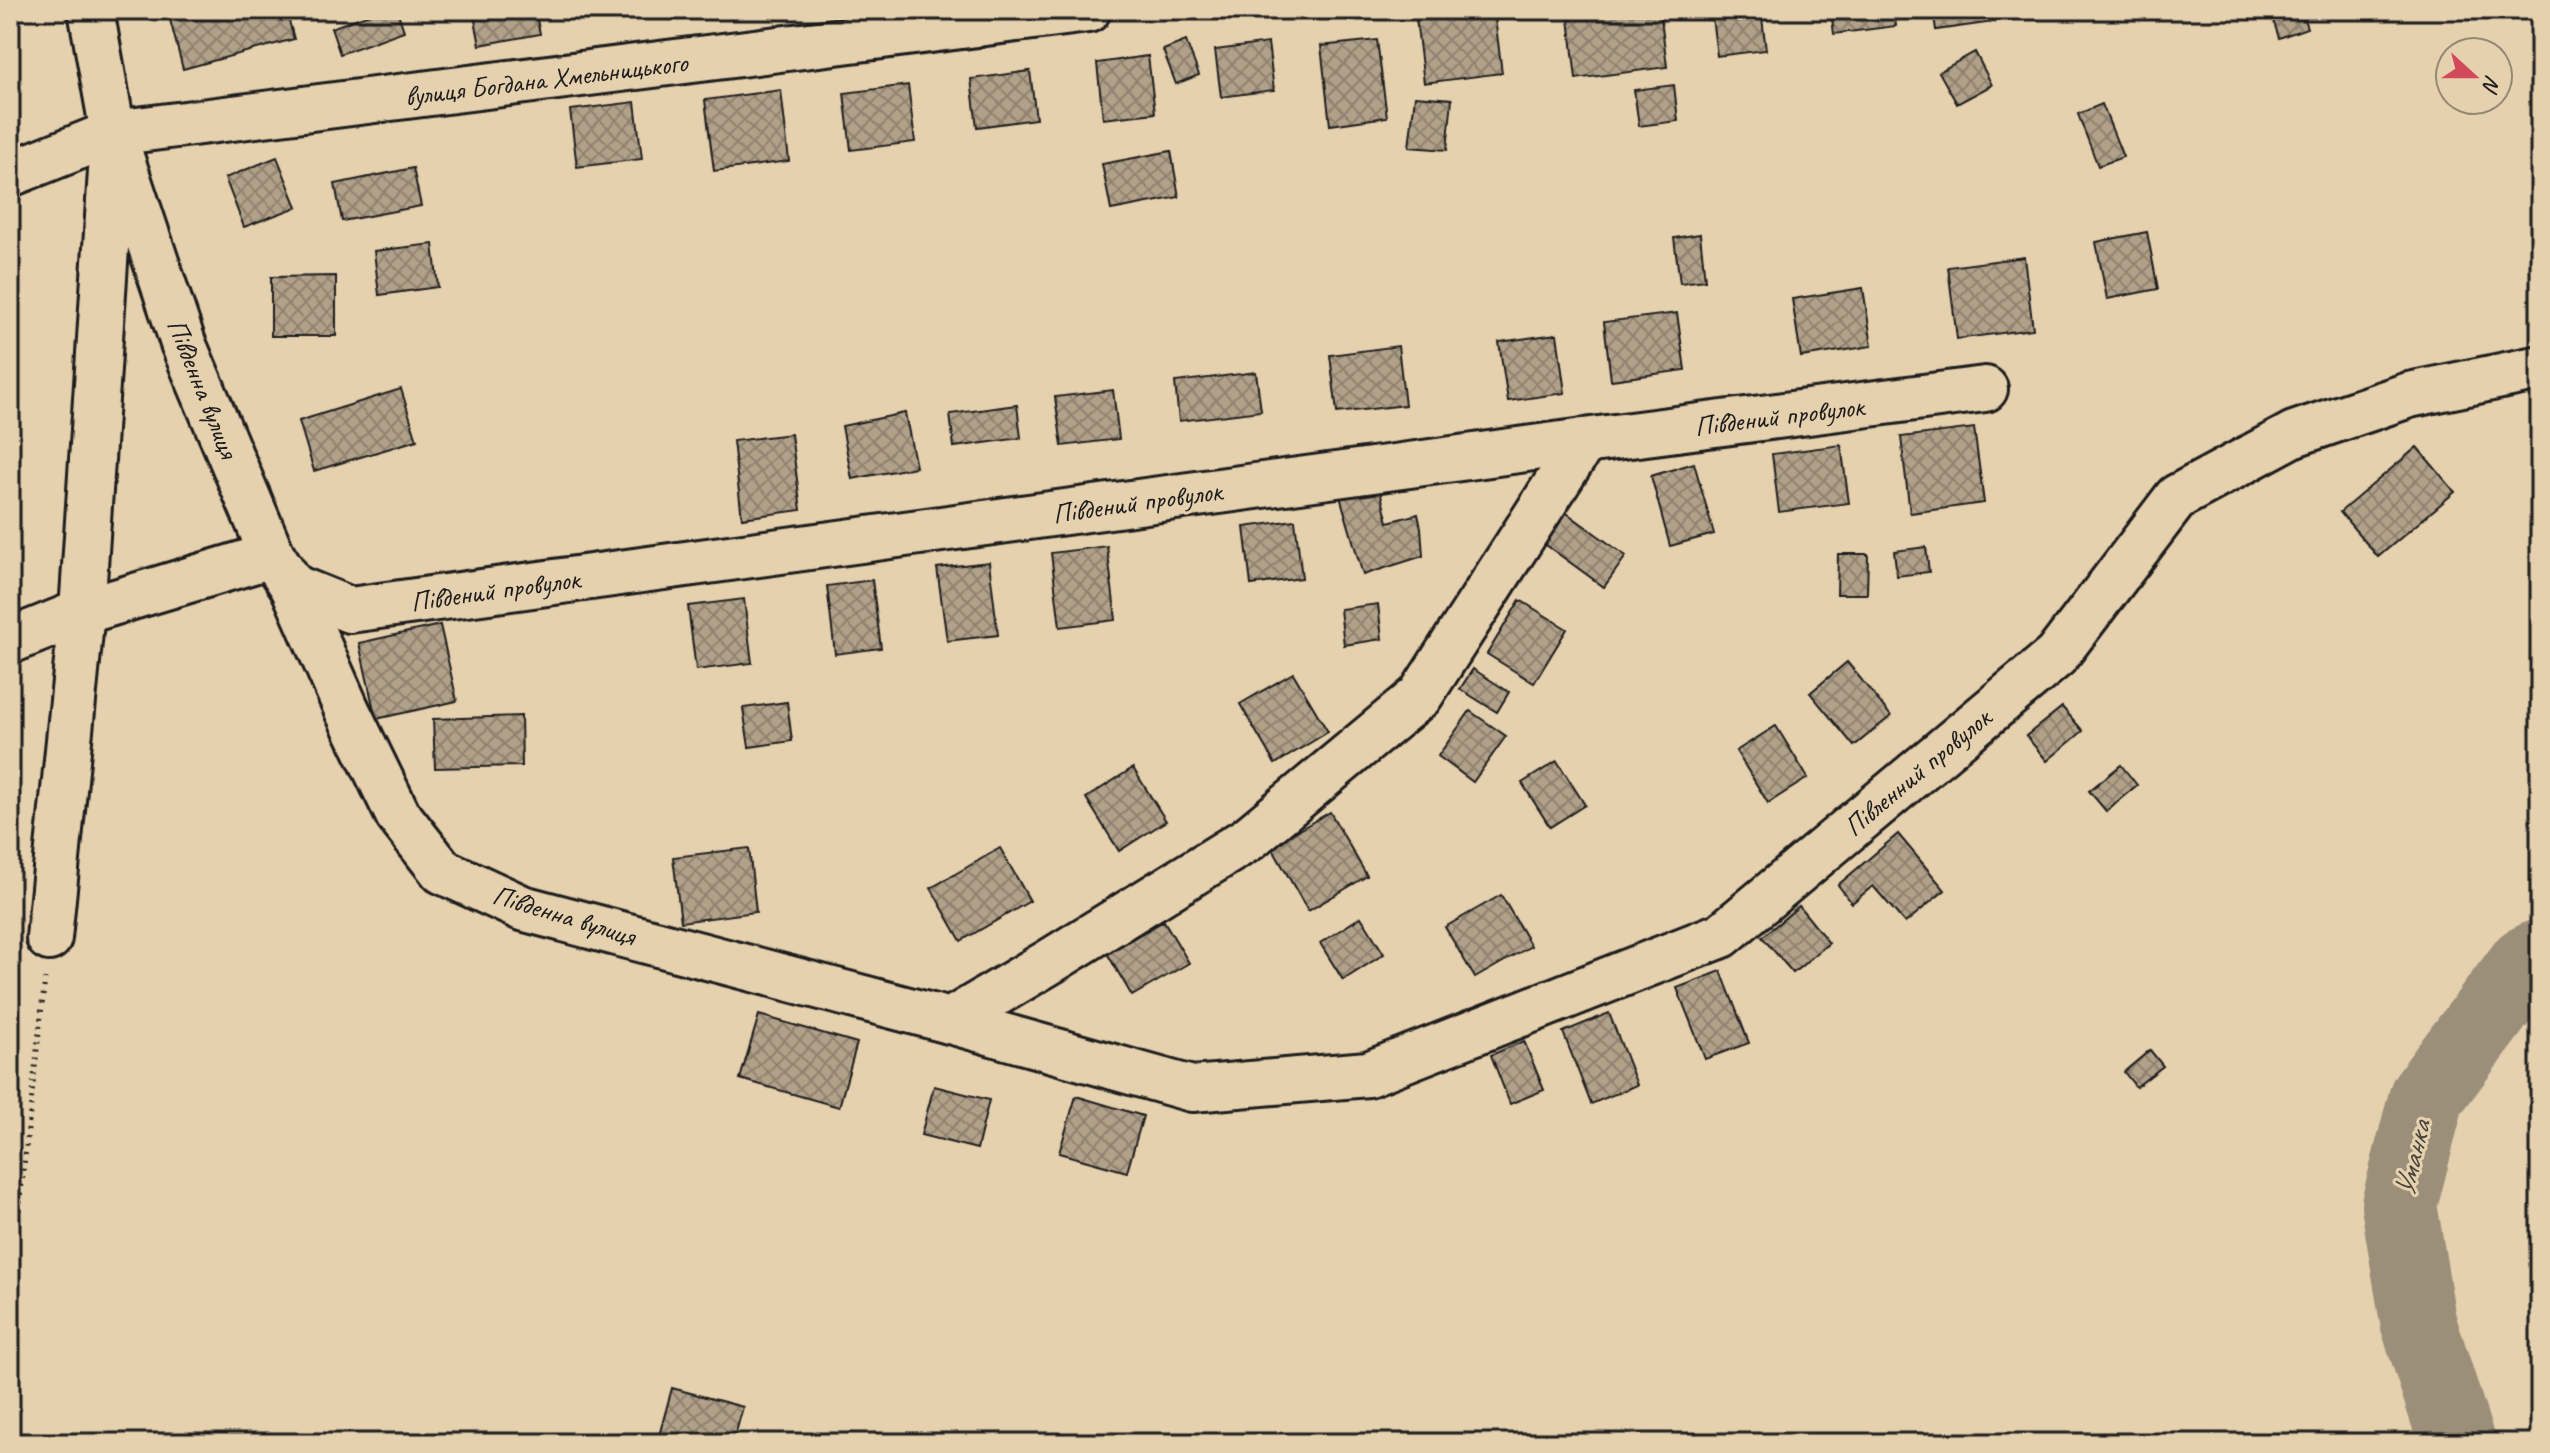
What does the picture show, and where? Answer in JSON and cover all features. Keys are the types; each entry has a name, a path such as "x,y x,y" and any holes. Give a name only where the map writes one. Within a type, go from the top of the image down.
{"street":[{"name":"Південна вулиця","path":"91,10 113,133 183,343 282,571 398,815 442,871 522,908 950,1021 1192,1089 1368,1074"},
{"name":"вулиця Богдана Хмельницького","path":"10,174 113,133 1088,10"},
{"path":"49,938 82,612 113,133"},
{"name":"Півленний провулок","path":"1368,1074 1722,935 2056,656 2177,497 2294,434 2409,395 2540,368"},
{"name":"Південий провулок","path":"282,571 350,610 1985,389"},
{"path":"950,1021 1248,839 1420,696 1584,441"},
{"path":"10,641 82,612 282,571"}],"path":[{"path":"10,1290 49,938"}],"building":[{"path":"191,10 286,10 294,39 183,69 169,16"},
{"path":"380,10 397,10 404,31 340,54 331,28"},
{"path":"473,10 535,10 540,34 480,45"},
{"path":"714,10 761,10 715,16"},
{"path":"1494,10 1502,73 1424,83 1415,11"},
{"path":"1568,10 1660,10 1667,67 1576,79"},
{"path":"1711,10 1761,10 1766,50 1717,56"},
{"path":"1831,10 1894,10 1896,26 1834,34"},
{"path":"1933,10 1992,10 1994,22 1936,30"},
{"path":"2270,10 2301,10 2307,28 2279,38"},
{"path":"1377,40 1387,117 1330,125 1321,46"},
{"path":"1186,41 1199,75 1176,84 1163,50"},
{"path":"1268,43 1274,90 1221,97 1215,50"},
{"path":"1975,52 1992,85 1957,104 1939,72"},
{"path":"1148,56 1155,113 1103,119 1097,63"},
{"path":"1030,71 1036,119 977,127 971,79"},
{"path":"908,85 915,142 851,150 844,93"},
{"path":"1674,85 1678,121 1639,126 1634,90"},
{"path":"781,90 789,161 714,171 705,100"},
{"path":"1415,96 1452,99 1447,150 1409,147"},
{"path":"635,102 642,159 577,167 570,110"},
{"path":"2102,104 2123,157 2098,166 2078,114"},
{"path":"1171,151 1179,197 1111,210 1102,164"},
{"path":"277,157 297,207 244,227 225,178"},
{"path":"413,168 421,206 342,221 335,184"},
{"path":"2147,232 2158,289 2107,299 2096,242"},
{"path":"1700,234 1705,280 1680,283 1674,238"},
{"path":"433,244 438,287 379,295 374,251"},
{"path":"2024,257 2033,329 1957,339 1948,267"},
{"path":"336,276 336,336 271,336 271,277"},
{"path":"1863,288 1872,346 1801,357 1792,299"},
{"path":"1677,313 1685,370 1611,380 1604,322"},
{"path":"1557,334 1565,393 1508,401 1499,342"},
{"path":"1398,346 1405,405 1337,413 1330,355"},
{"path":"1256,372 1261,411 1179,421 1175,382"},
{"path":"401,389 417,440 314,471 299,421"},
{"path":"1113,390 1119,439 1062,446 1055,397"},
{"path":"1017,405 1021,438 954,447 950,414"},
{"path":"905,413 916,467 852,479 842,426"},
{"path":"1974,428 1984,503 1910,513 1901,437"},
{"path":"791,434 801,510 742,518 733,441"},
{"path":"1841,445 1849,503 1779,512 1772,454"},
{"path":"2417,447 2455,492 2378,557 2340,512"},
{"path":"1694,463 1714,534 1670,546 1651,476"},
{"path":"1378,483 1388,522 1418,514 1423,556 1363,575 1339,493"},
{"path":"1564,511 1626,556 1604,587 1542,542"},
{"path":"1295,520 1302,578 1251,585 1244,527"},
{"path":"1107,546 1116,620 1060,627 1051,553"},
{"path":"1926,547 1929,572 1897,576 1894,551"},
{"path":"1838,554 1868,554 1867,594 1837,594"},
{"path":"989,562 998,635 947,641 937,568"},
{"path":"872,580 881,648 835,654 827,586"},
{"path":"744,599 752,663 696,670 688,606"},
{"path":"1520,600 1567,629 1534,683 1487,654"},
{"path":"1378,604 1382,639 1344,645 1340,609"},
{"path":"440,625 457,701 376,719 359,643"},
{"path":"1847,662 1891,716 1854,746 1810,693"},
{"path":"1473,669 1509,692 1497,712 1460,689"},
{"path":"1293,673 1328,732 1275,764 1240,704"},
{"path":"787,702 792,741 749,747 743,708"},
{"path":"2062,707 2083,731 2047,761 2026,736"},
{"path":"1470,711 1506,736 1473,782 1438,756"},
{"path":"521,716 522,766 435,768 433,719"},
{"path":"1776,726 1808,778 1768,803 1736,751"},
{"path":"1557,761 1585,805 1550,827 1522,783"},
{"path":"2121,765 2137,785 2106,811 2089,791"},
{"path":"1133,768 1166,821 1119,851 1086,798"},
{"path":"1330,812 1367,876 1308,911 1271,846"},
{"path":"1898,834 1945,890 1905,923 1873,886 1852,903 1838,885"},
{"path":"749,848 756,912 681,922 673,857"},
{"path":"1000,848 1030,901 961,941 931,888"},
{"path":"1501,895 1531,946 1475,978 1445,927"},
{"path":"1799,906 1829,943 1793,973 1762,937"},
{"path":"1361,917 1384,954 1343,980 1320,943"},
{"path":"1164,921 1189,963 1132,996 1107,953"},
{"path":"1721,971 1749,1043 1705,1059 1677,988"},
{"path":"1609,1013 1637,1085 1591,1104 1563,1032"},
{"path":"759,1015 857,1043 839,1107 740,1079"},
{"path":"1524,1041 1544,1090 1510,1104 1491,1055"},
{"path":"2150,1050 2163,1066 2136,1087 2124,1072"},
{"path":"934,1086 989,1100 977,1149 921,1135"},
{"path":"1076,1096 1143,1116 1127,1172 1059,1153"},
{"path":"672,1388 743,1407 733,1443 657,1443"}],"waterway":[{"name":"Уманка","path":"2457,1443 2418,1321 2399,1205 2427,1096 2526,964 2540,957"}]}
